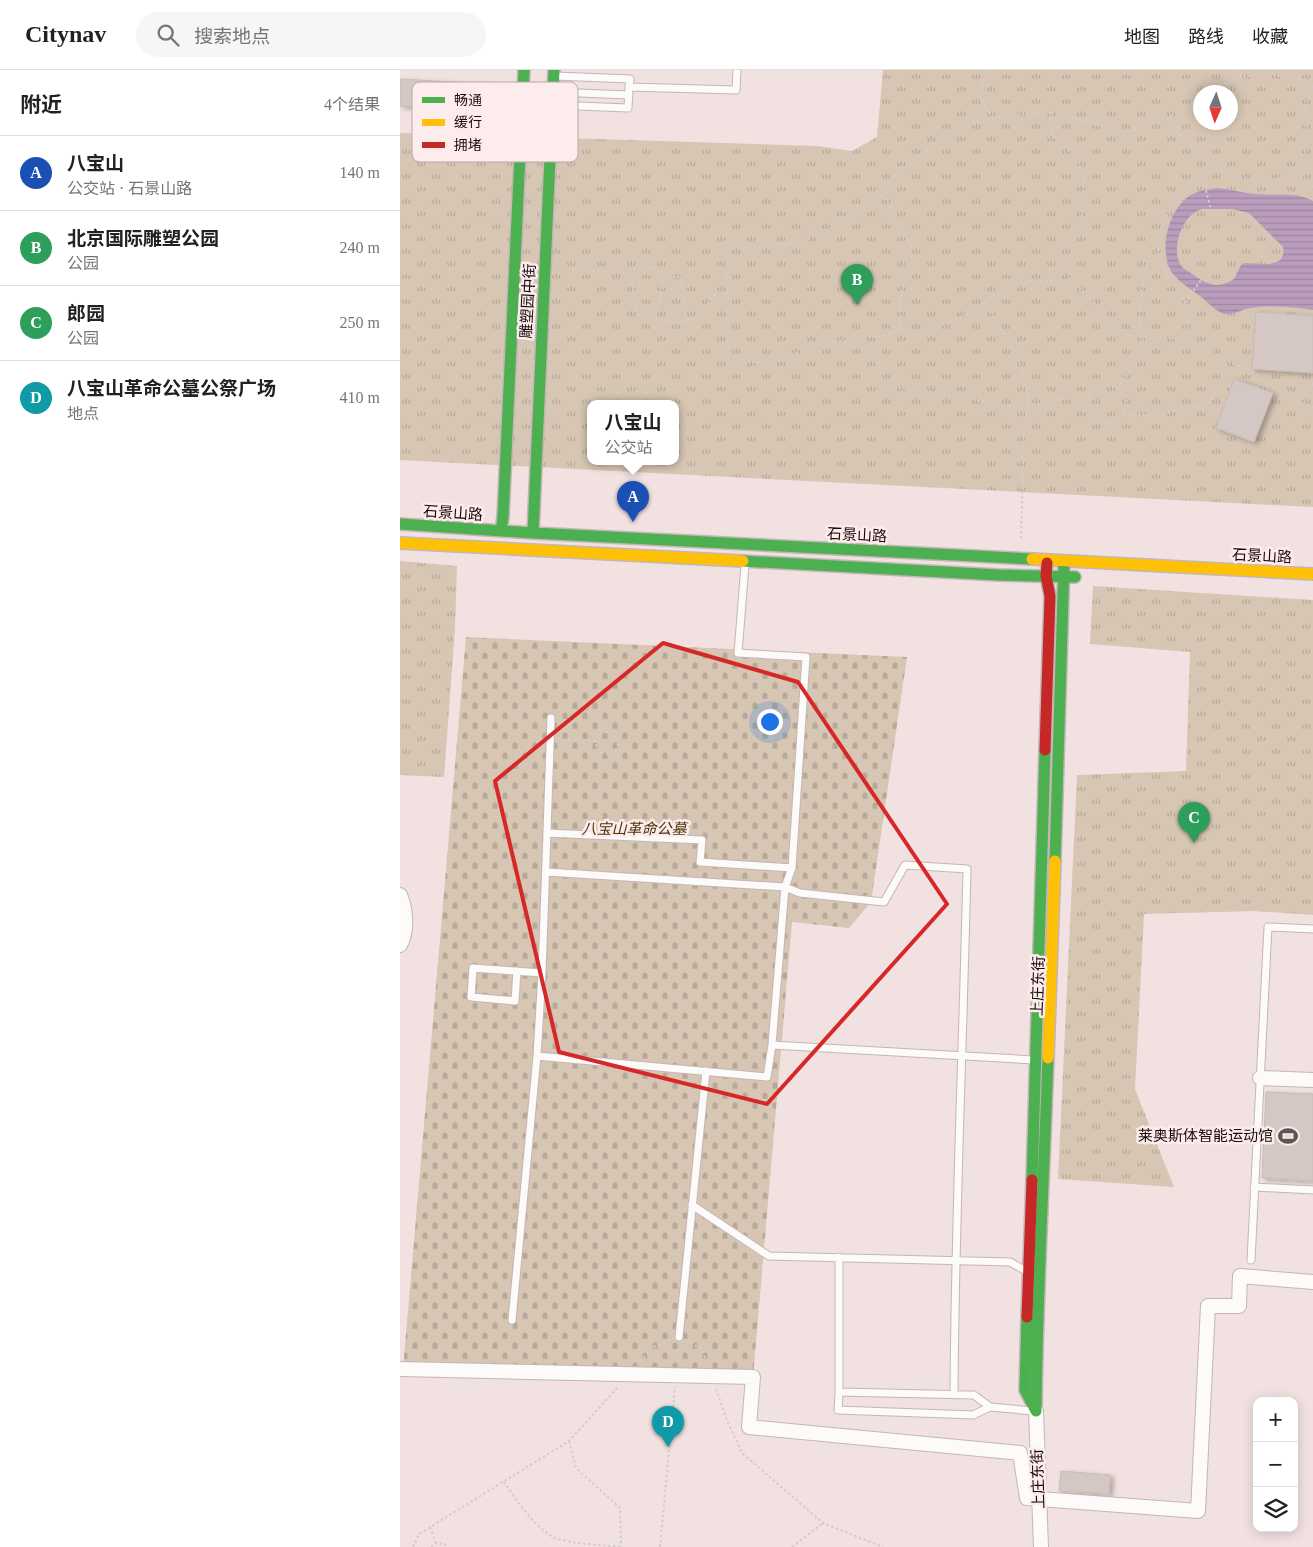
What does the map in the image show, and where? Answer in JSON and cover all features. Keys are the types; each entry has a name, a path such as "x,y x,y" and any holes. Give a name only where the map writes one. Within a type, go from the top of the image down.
{"main road":[{"name":"雕塑园中街","path":"500,531 503,517 520,162"},
{"name":"雕塑园中街","path":"533,533 550,162"},
{"name":"石景山路","path":"400,524 533,533 1313,574"},
{"path":"400,544 1082,578"},
{"name":"上庄东街","path":"1036,1411 1037,1326 1042,1233 1041,1061 1050,596 1046,576 1047,559"},
{"name":"上庄东街","path":"1036,1411 1025,1390 1026,1311 1041,1061 1064,597 1064,560"}],"street":[{"path":"400,895 405,919 403,939 400,945"},
{"path":"1260,1078 1313,1080"},
{"path":"400,1369 753,1377 749,1427 1020,1453 1027,1498 1198,1511 1208,1306 1238,1306 1240,1276 1313,1282"},
{"name":"上庄东街","path":"1036,1411 1041,1547"}],"lane":[{"path":"578,92 736,90 737,70"},
{"path":"554,73 630,79 628,108 578,106"},
{"path":"537,1056 767,1077 772,1045 785,887 792,868 806,656 738,653 745,562"},
{"path":"512,1320 537,1056 542,973 551,718"},
{"path":"547,834 702,840 700,862 792,868"},
{"path":"546,872 785,887 800,893 884,902 905,865 967,869 963,1055 955,1261 954,1395"},
{"path":"1251,1260 1268,927 1313,929"},
{"path":"517,971 515,1001 471,997 473,968 517,971 542,973"},
{"path":"772,1045 1041,1061"},
{"path":"679,1337 706,1071"},
{"path":"1254,1187 1313,1190"},
{"path":"692,1205 769,1256 1010,1262 1029,1272"},
{"path":"839,1257 838,1410 973,1415 990,1407 1036,1411"},
{"path":"839,1392 974,1395 990,1407"}],"path":[{"path":"985,70 980,98 993,118"},
{"path":"1237,70 1242,77"},
{"path":"1170,117 1175,129 1208,163 1229,174 1261,182 1289,176 1298,165 1305,150 1308,120 1306,106 1313,83 1287,76 1270,75 1242,77 1224,85"},
{"path":"900,329 886,335 816,346 793,356 772,362 728,362 728,249 802,242 838,224 885,193 891,180 901,170 944,136 993,118 1051,112 1125,132 1143,128 1170,117 1193,104"},
{"path":"1051,112 1052,135 1076,156 1084,179 1082,216 1072,245 1069,283"},
{"path":"1116,388 1141,354 1144,345 1140,337 1141,298 1147,263 1179,196 1208,163"},
{"path":"1298,165 1301,174 1313,187"},
{"path":"1201,171 1212,214"},
{"path":"885,193 893,215 912,245 912,260 905,278 900,301 900,329"},
{"path":"1160,237 1158,247 1161,261 1185,303 1188,338"},
{"path":"572,269 630,273 634,269 654,268 664,277 681,277 687,319"},
{"path":"630,273 638,316 682,323 687,319 698,320 728,274"},
{"path":"655,319 664,277"},
{"path":"1185,303 1203,278"},
{"path":"900,329 911,335 921,334 967,314 992,296 1015,285 1030,281 1069,283 1079,288 1103,312 1109,321 1130,335 1188,338 1228,361 1255,373 1280,393 1297,402 1313,407"},
{"path":"986,302 996,322 1010,342 1023,372 1029,405 1024,419 1021,558"},
{"path":"877,336 879,370 885,386 958,396 996,405 1029,405 1061,399 1089,401"},
{"path":"1123,414 1159,416 1190,406 1205,408 1212,399 1228,361"},
{"path":"1297,402 1299,391 1313,384"},
{"path":"1111,386 1116,388 1124,396 1126,402 1123,414 1113,422 1100,422 1091,413 1089,401 1091,395 1099,388 1111,386"},
{"path":"608,732 616,737 617,744 612,752 605,753 598,750 596,741 601,734 608,732"},
{"path":"551,739 596,741"},
{"path":"660,1547 679,1337"},
{"path":"414,1547 419,1534 569,1441 655,1346 679,1337 702,1349 728,1422 742,1453 823,1523 883,1547"},
{"path":"504,1482 527,1515 553,1537 570,1541 622,1547 620,1508 576,1468 569,1441"},
{"path":"792,1547 823,1523"},
{"path":"430,1527 436,1543"},
{"path":"432,1547 436,1543"},
{"path":"436,1543 444,1544 446,1547"}],"highlighted area":[{"path":"663,643 798,682 947,904 767,1104 559,1052 495,781"}],"green space":[{"path":"883,70 1313,70 1313,507 400,460 400,133 412,133 412,162 578,162 578,139 817,146 852,151 877,137"},
{"path":"400,561 457,566 455,628 444,777 400,775"},
{"path":"1093,586 1313,600 1313,915 1254,911 1144,914 1135,1089 1174,1187 1058,1179 1077,775 1186,771 1190,652 1090,644"},
{"name":"八宝山革命公墓","path":"466,637 907,657 871,902 849,928 792,922 753,1377 403,1369"}],"shaded area":[{"path":"1217,188 1255,194 1292,195 1313,201 1313,310 1290,307 1266,307 1251,308 1225,314 1215,309 1174,275 1167,262 1166,242 1175,212 1191,195","holes":["1203,209 1232,209 1249,213 1283,247 1283,254 1281,259 1271,264 1244,263 1234,279 1223,284 1207,283 1187,271 1180,264 1177,248 1181,231 1185,223 1196,212"]}],"building":[{"path":"400,79 453,82 412,82 412,107 400,106"},
{"path":"1256,312 1313,316 1313,373 1252,369"},
{"path":"1234,379 1273,393 1254,442 1216,428"},
{"name":"莱奥斯体智能运动馆","path":"1266,1092 1313,1094 1313,1181 1262,1178"},
{"path":"1061,1471 1110,1475 1109,1494 1059,1491"}],"traffic: fast":[{"path":"523,82 524,70"},
{"path":"553,82 554,70"},
{"path":"501,531 520,162"},
{"path":"533,533 550,162"},
{"path":"400,524 533,533 1032,559"},
{"path":"743,561 998,575 1075,577"},
{"path":"1055,861 1064,563"},
{"path":"1032,1180 1045,750"},
{"path":"1027,1317 1025,1390 1036,1411 1039,1278 1048,1058"}],"traffic: slow":[{"path":"400,543 743,561"},
{"path":"1032,559 1313,574"},
{"path":"1048,1058 1055,861"}],"traffic: jam":[{"path":"1045,750 1050,596 1046,576 1047,563"},
{"path":"1027,1317 1032,1180"}],"place":[{"name":"北京国际雕塑公园","path":"857,305"},
{"name":"八宝山","path":"633,522"},
{"name":"郎园","path":"1194,843"},
{"name":"莱奥斯体智能运动馆","path":"1288,1136"},
{"name":"八宝山革命公墓公祭广场","path":"668,1447"}]}
